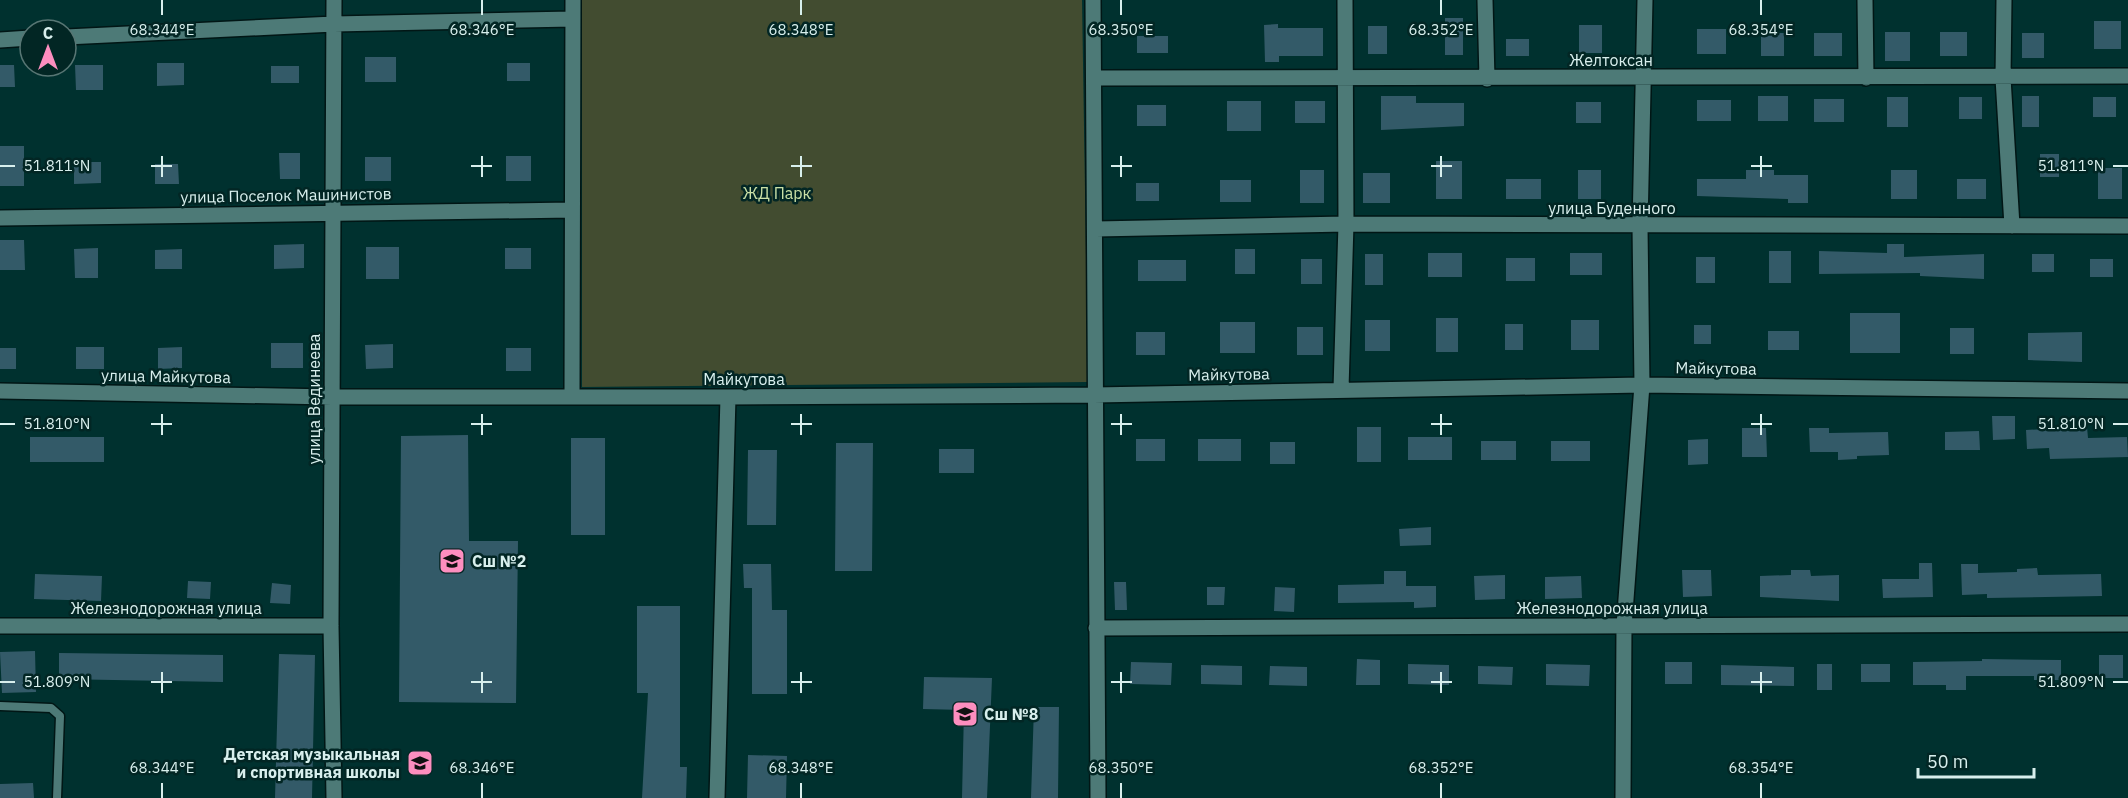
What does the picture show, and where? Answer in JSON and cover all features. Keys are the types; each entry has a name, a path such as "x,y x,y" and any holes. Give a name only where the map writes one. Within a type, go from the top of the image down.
{"street":[{"name":"улица Вединеева","path":"334,0 331,626 334,798"},
{"path":"572,396 573,0"},
{"path":"1093,0 1098,798"},
{"path":"1341,389 1346,224 1345,0"},
{"path":"1485,0 1487,79"},
{"path":"1623,798 1624,626 1642,385 1640,226 1645,0"},
{"path":"1865,0 1866,78"},
{"path":"2004,0 2003,78 2012,226"},
{"path":"78,36 334,24 573,19"},
{"path":"0,40 18,39"},
{"name":"Желтоксан","path":"1095,78 2128,76"},
{"name":"улица Поселок Машинистов","path":"0,218 572,210"},
{"name":"улица Буденного","path":"1096,229 1346,224 2128,226"},
{"name":"Майкутова","path":"332,398 1094,395 1642,385 2128,392"},
{"name":"улица Майкутова","path":"0,391 332,398"},
{"path":"717,798 728,397"},
{"name":"Железнодорожная улица","path":"1096,628 2128,624"},
{"name":"Железнодорожная улица","path":"0,626 331,626"}],"lane":[{"path":"0,706 51,708 57,711 60,716 57,798"}],"green space":[{"name":"ЖД Парк","path":"582,0 1082,0 1088,382 582,387"}],"building":[{"path":"1445,18 1463,18 1463,55 1445,55"},
{"path":"2094,21 2121,21 2121,49 2094,49"},
{"path":"1278,24 1278,28 1323,28 1323,56 1279,56 1279,62 1265,62 1264,25"},
{"path":"1579,25 1602,25 1602,53 1579,53"},
{"path":"1368,26 1387,26 1387,54 1368,54"},
{"path":"1697,29 1726,29 1726,54 1697,54"},
{"path":"1885,32 1910,32 1910,61 1885,61"},
{"path":"1940,32 1967,32 1967,56 1940,56"},
{"path":"1761,33 1784,33 1784,56 1761,56"},
{"path":"1814,33 1842,33 1842,56 1814,56"},
{"path":"2022,33 2044,33 2044,58 2022,58"},
{"path":"1137,36 1168,36 1168,53 1137,53"},
{"path":"1506,39 1529,39 1529,56 1506,56"},
{"path":"365,57 396,57 396,82 365,82"},
{"path":"157,63 184,63 184,85 157,86"},
{"path":"507,63 530,63 530,81 507,81"},
{"path":"0,65 14,65 15,87 0,87"},
{"path":"78,65 103,65 103,90 76,90"},
{"path":"271,66 299,66 299,83 271,83"},
{"path":"1381,96 1416,96 1416,103 1464,103 1464,126 1381,130"},
{"path":"1758,96 1788,96 1788,121 1758,121"},
{"path":"2022,96 2039,96 2039,127 2022,127"},
{"path":"1887,97 1908,97 1908,127 1887,127"},
{"path":"1959,97 1982,97 1982,119 1959,119"},
{"path":"2093,97 2116,97 2116,117 2093,117"},
{"path":"1814,99 1844,99 1844,122 1814,122"},
{"path":"1697,100 1731,100 1731,121 1697,121"},
{"path":"1227,101 1261,101 1261,131 1227,131"},
{"path":"1295,101 1325,101 1325,123 1295,123"},
{"path":"1576,102 1601,102 1601,123 1576,123"},
{"path":"1137,105 1166,105 1166,126 1137,126"},
{"path":"0,146 24,146 24,186 0,186"},
{"path":"279,153 300,153 300,179 280,179"},
{"path":"2040,154 2059,154 2059,177 2040,177"},
{"path":"506,156 531,156 531,181 506,181"},
{"path":"365,157 391,157 391,181 365,181"},
{"path":"1436,161 1462,161 1462,199 1436,199"},
{"path":"74,162 101,162 101,183 74,184"},
{"path":"155,164 178,164 179,184 155,184"},
{"path":"2098,168 2122,168 2122,199 2098,199"},
{"path":"1300,170 1324,170 1324,203 1300,203"},
{"path":"1578,170 1601,170 1601,199 1578,199"},
{"path":"1746,170 1774,170 1774,175 1808,175 1808,203 1788,203 1788,199 1697,196 1697,179 1746,179"},
{"path":"1891,170 1917,170 1917,199 1891,199"},
{"path":"1363,173 1390,173 1390,203 1363,203"},
{"path":"1506,179 1541,179 1541,199 1506,199"},
{"path":"1957,179 1986,179 1986,199 1957,199"},
{"path":"1220,180 1251,180 1251,202 1220,202"},
{"path":"1136,183 1159,183 1159,201 1136,201"},
{"path":"0,240 24,240 25,270 0,270"},
{"path":"304,244 304,268 274,269 274,245"},
{"path":"1887,244 1904,244 1904,257 1984,254 1984,279 1920,276 1920,273 1819,274 1819,251 1887,253"},
{"path":"366,247 399,247 399,279 366,279"},
{"path":"98,248 98,278 75,278 74,249"},
{"path":"505,248 531,248 531,269 505,269"},
{"path":"182,249 182,269 155,269 155,250"},
{"path":"1235,249 1255,249 1255,274 1235,274"},
{"path":"1769,251 1791,251 1791,283 1769,283"},
{"path":"1428,253 1462,253 1462,277 1428,277"},
{"path":"1570,253 1602,253 1602,275 1570,275"},
{"path":"1365,254 1383,254 1383,285 1365,285"},
{"path":"2032,254 2054,254 2054,272 2032,272"},
{"path":"1696,257 1715,257 1715,283 1696,283"},
{"path":"1506,258 1535,258 1535,281 1506,281"},
{"path":"1301,259 1322,259 1322,284 1301,284"},
{"path":"2090,259 2113,259 2113,277 2090,277"},
{"path":"1138,260 1186,260 1186,281 1138,281"},
{"path":"1850,313 1900,313 1900,353 1850,353"},
{"path":"1436,318 1458,318 1458,352 1436,352"},
{"path":"1365,320 1390,320 1390,351 1365,351"},
{"path":"1571,320 1599,320 1599,350 1571,350"},
{"path":"1220,322 1255,322 1255,353 1220,353"},
{"path":"1505,324 1523,324 1523,350 1505,350"},
{"path":"1694,325 1711,325 1711,344 1694,344"},
{"path":"1297,327 1323,327 1323,355 1297,355"},
{"path":"1950,328 1974,328 1974,354 1950,354"},
{"path":"1768,331 1799,331 1799,350 1768,350"},
{"path":"1136,332 1165,332 1165,355 1136,355"},
{"path":"2082,332 2082,362 2028,360 2028,333"},
{"path":"271,343 303,343 303,368 271,368"},
{"path":"393,344 393,368 366,369 365,345"},
{"path":"76,347 104,347 104,369 76,369"},
{"path":"182,347 182,368 158,369 158,348"},
{"path":"0,348 16,348 16,369 0,369"},
{"path":"506,348 531,348 531,371 506,371"},
{"path":"1992,416 2015,416 2015,439 1993,440"},
{"path":"1357,427 1381,427 1381,462 1357,462"},
{"path":"2087,427 2088,438 2127,437 2128,457 2050,459 2049,448 2027,449 2026,430"},
{"path":"1742,428 1766,428 1767,457 1742,457"},
{"path":"1809,428 1829,428 1829,433 1888,432 1889,455 1857,456 1857,459 1838,460 1838,452 1810,452"},
{"path":"1979,431 1980,450 1945,450 1945,432"},
{"path":"468,435 469,541 518,541 516,703 399,702 401,436"},
{"path":"30,437 104,437 104,462 30,462"},
{"path":"1408,437 1452,437 1452,460 1408,460"},
{"path":"571,438 605,438 605,535 571,535"},
{"path":"1136,439 1165,439 1165,461 1136,461"},
{"path":"1198,439 1241,439 1241,461 1198,461"},
{"path":"1708,439 1708,464 1688,465 1688,440"},
{"path":"1481,441 1516,441 1516,460 1481,460"},
{"path":"1551,441 1590,441 1590,461 1551,461"},
{"path":"1270,442 1295,442 1295,464 1270,464"},
{"path":"836,443 873,443 872,571 835,571"},
{"path":"939,449 974,449 974,473 939,473"},
{"path":"748,450 777,450 776,525 747,525"},
{"path":"1431,527 1431,545 1400,546 1399,529"},
{"path":"1919,563 1932,563 1933,597 1883,598 1882,579 1919,579"},
{"path":"743,564 771,564 772,610 787,610 787,694 752,694 752,588 744,588"},
{"path":"1961,564 1978,564 1978,573 2017,572 2017,569 2037,568 2038,575 2101,574 2102,596 1987,598 1987,594 1962,595"},
{"path":"1682,570 1711,570 1712,596 1683,597"},
{"path":"1791,570 1810,570 1811,576 1839,575 1839,601 1760,597 1760,576 1791,575"},
{"path":"1384,571 1406,571 1406,586 1436,586 1436,607 1414,608 1414,602 1338,603 1338,585 1384,584"},
{"path":"35,574 102,576 101,601 34,599"},
{"path":"1505,575 1505,599 1475,600 1474,576"},
{"path":"1581,576 1582,598 1545,599 1545,577"},
{"path":"188,581 211,582 210,599 187,598"},
{"path":"1114,582 1126,582 1127,610 1115,610"},
{"path":"272,583 291,585 290,604 270,603"},
{"path":"1207,587 1225,587 1224,605 1207,605"},
{"path":"1275,587 1295,588 1294,612 1274,611"},
{"path":"637,606 680,606 680,767 687,767 686,798 642,798 648,693 637,693"},
{"path":"35,651 36,692 2,693 0,652"},
{"path":"59,653 223,655 223,682 59,679"},
{"path":"279,654 315,655 312,798 275,798"},
{"path":"2099,655 2123,655 2123,678 2099,678"},
{"path":"1357,659 1380,660 1380,685 1356,685"},
{"path":"1982,659 2061,660 2061,680 2034,680 2034,676 1966,676 1966,690 1946,690 1946,685 1913,685 1913,662 1982,661"},
{"path":"1131,662 1172,663 1171,685 1130,684"},
{"path":"1665,662 1692,662 1692,684 1665,684"},
{"path":"1408,664 1449,665 1449,685 1408,684"},
{"path":"1546,664 1590,665 1589,686 1546,685"},
{"path":"1817,664 1832,664 1832,690 1817,690"},
{"path":"1861,664 1890,664 1890,682 1861,682"},
{"path":"1201,665 1242,666 1242,685 1201,684"},
{"path":"1721,665 1794,667 1794,686 1721,685"},
{"path":"1270,666 1307,667 1307,686 1269,685"},
{"path":"1478,666 1513,667 1512,685 1478,684"},
{"path":"924,677 992,678 987,798 962,798 964,710 923,709"},
{"path":"1034,707 1059,707 1058,798 1031,798"},
{"path":"748,755 787,756 786,798 747,798"},
{"path":"33,783 34,798 0,798 0,784"}],"place":[{"name":"Сш №2","path":"452,561"},
{"name":"Сш №8","path":"965,714"},
{"name":"Детская музыкальная и спортивная школы","path":"420,763"}]}
